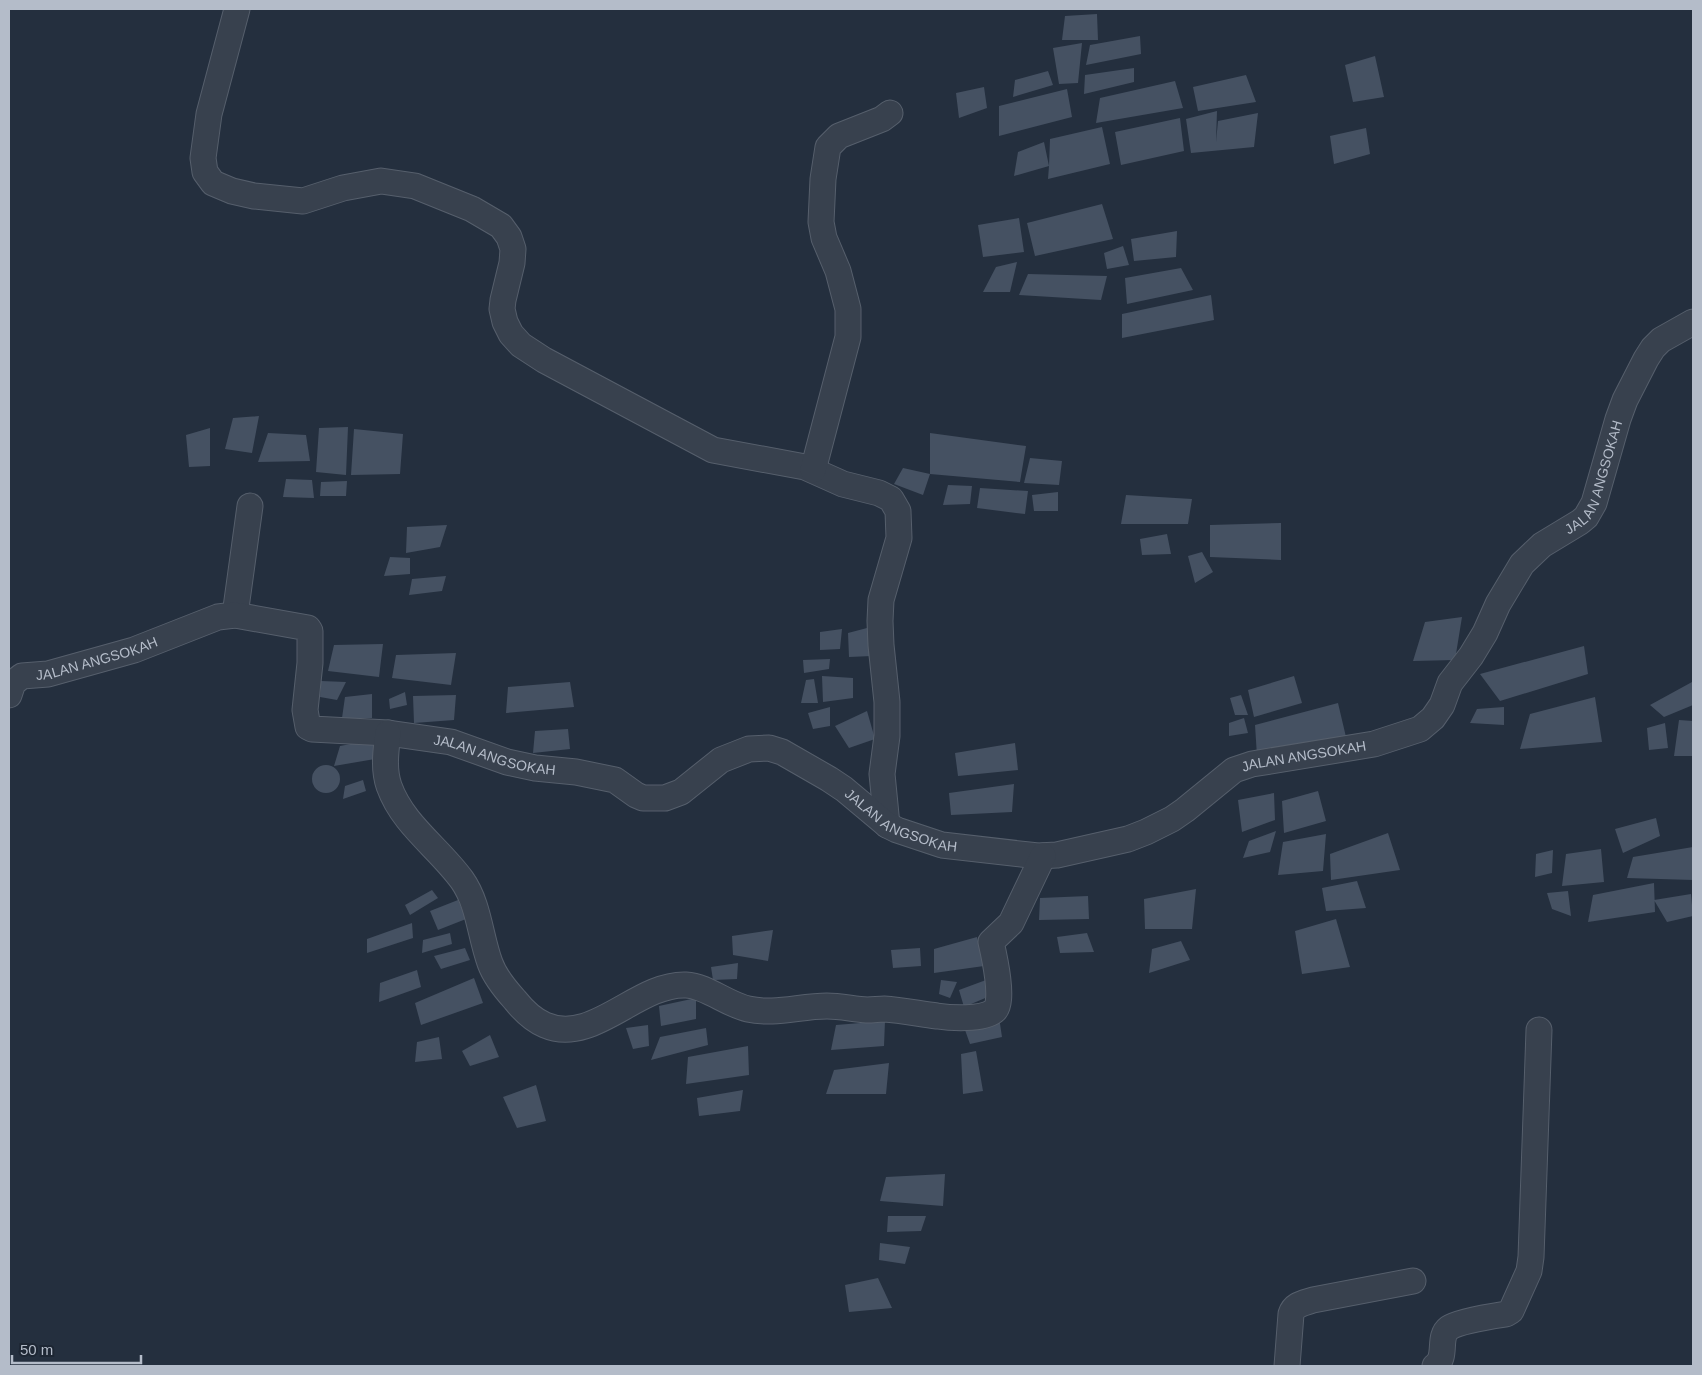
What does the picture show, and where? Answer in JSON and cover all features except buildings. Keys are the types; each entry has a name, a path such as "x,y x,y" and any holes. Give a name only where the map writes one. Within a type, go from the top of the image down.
{"street":[{"path":"237,9 206,132 203,158 205,172 213,183 254,196 303,202 343,188 381,181 416,186 472,209 501,226 509,237 512,263 502,309 511,334 521,345 544,360 713,450 806,467 843,484 879,493 891,499 898,511 899,538 881,600 880,621 880,645 888,702 887,736 882,774 887,825"},
{"path":"813,470 848,337 846,302 838,271 826,245 821,222 828,147 839,136 882,119 890,113"},
{"name":"JALAN ANGSOKAH","path":"9,695 13,683 22,676 48,674 134,650 218,617 235,615 308,628 310,630 310,663 306,710 308,727 312,729 388,733 451,742 507,762 615,780 636,795 644,798 665,798 680,792 721,760 749,749 768,748 782,752 829,779 887,825 942,845 1058,856 1111,844 1146,832 1185,810 1234,770 1252,764 1383,742 1420,729 1434,718 1442,705 1450,683 1471,656 1498,604 1522,564 1542,545 1586,517 1599,491 1608,450 1625,400 1652,348 1661,340 1693,322"},
{"path":"235,615 250,506"},
{"path":"388,733 385,759 388,784 394,798 412,826 462,881 473,901 490,964 497,977 521,1008 535,1020 561,1030 575,1029 596,1022 642,997 684,984 699,986 747,1009 771,1012 798,1007 829,1006 868,1010 883,1009 956,1019 992,1012 996,1009 999,1000 997,973 991,942 1011,923 1044,856"},
{"path":"1434,1366 1441,1359 1444,1336 1450,1327 1506,1314 1511,1310 1529,1271 1539,1030"},
{"path":"1287,1366 1291,1314 1293,1308 1297,1305 1313,1300 1413,1280"}]}
